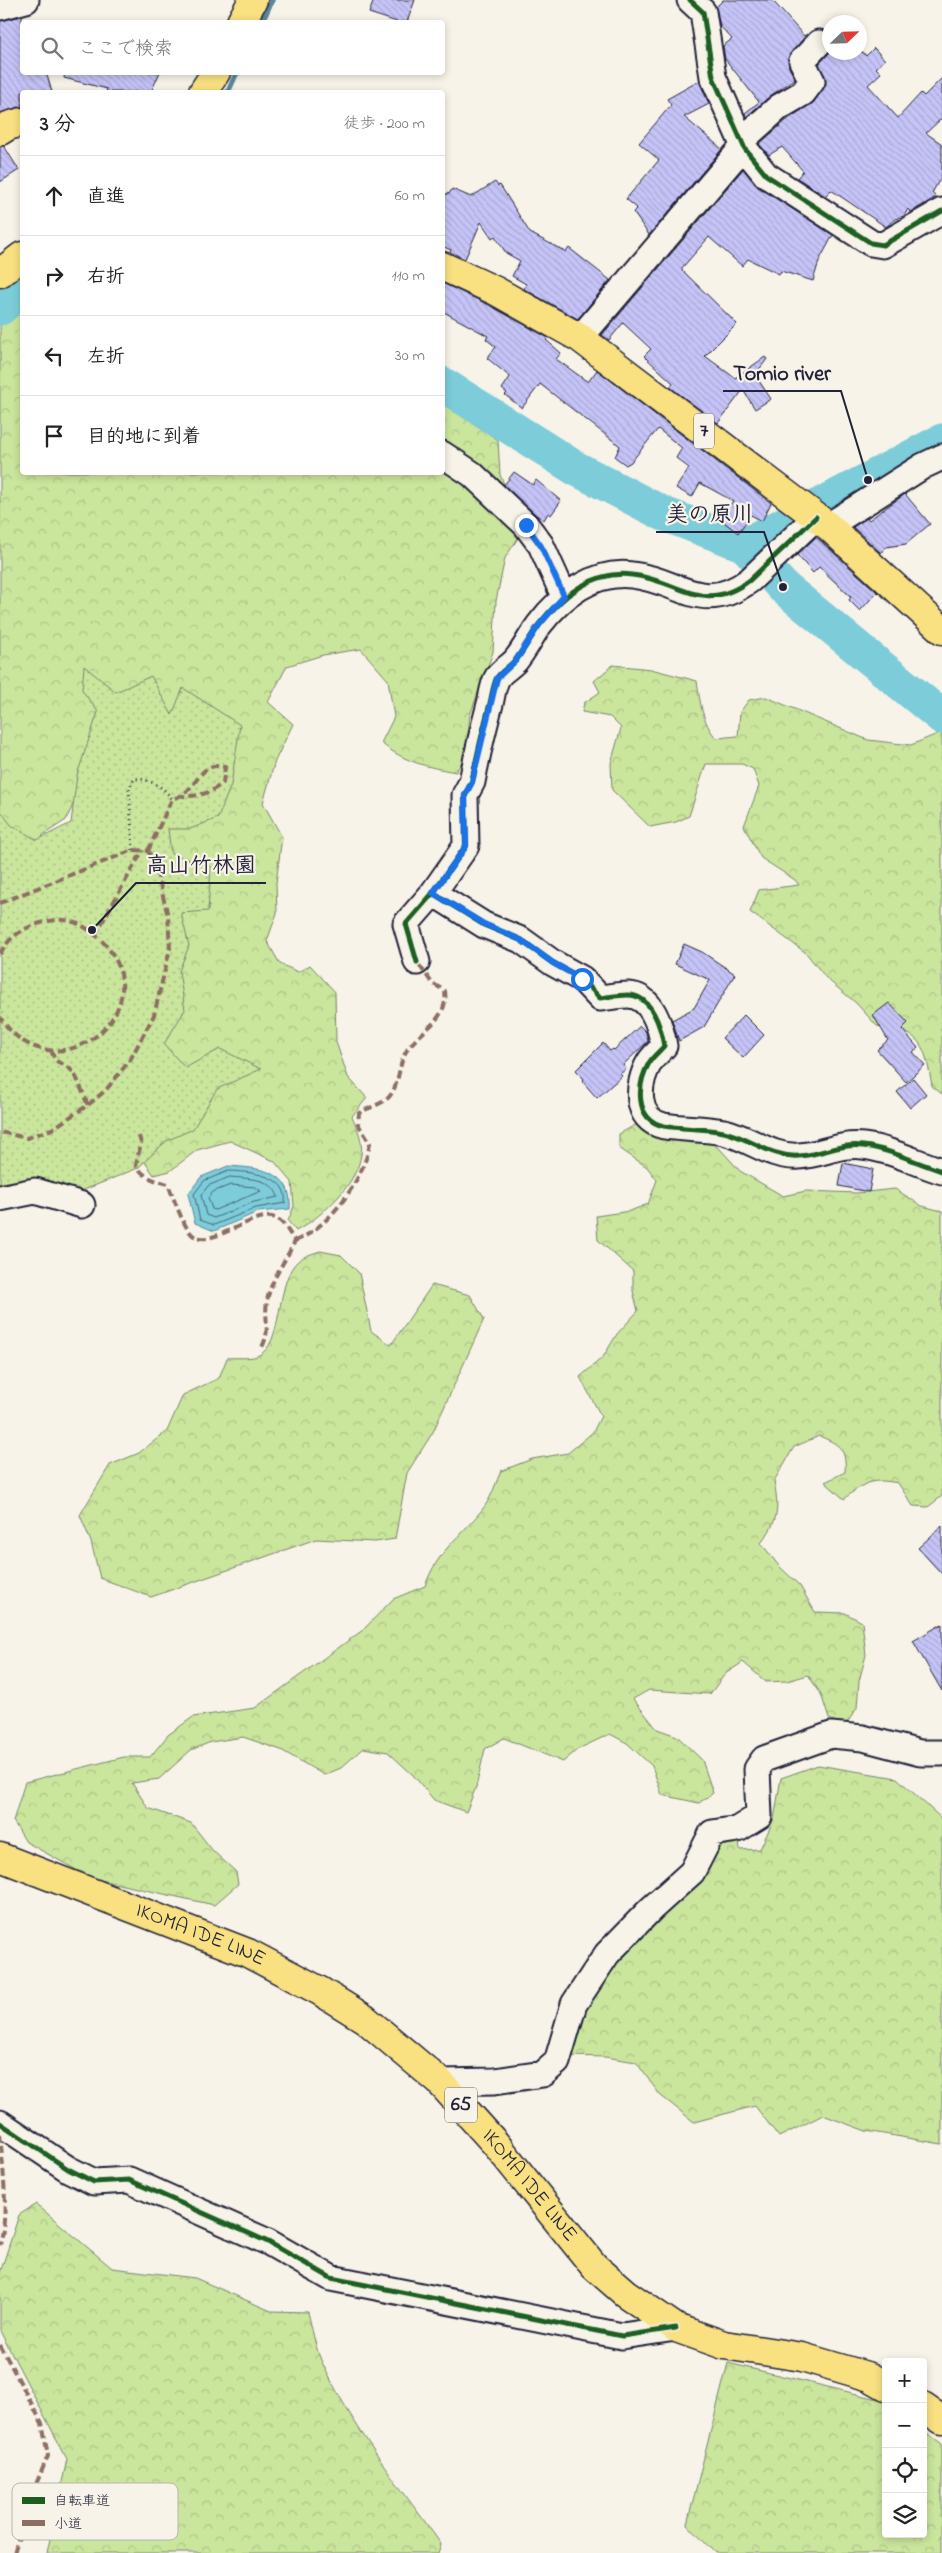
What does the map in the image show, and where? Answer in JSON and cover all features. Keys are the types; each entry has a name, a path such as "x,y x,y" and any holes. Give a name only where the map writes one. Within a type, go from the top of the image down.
{"main road":[{"path":"243,20 253,0"},
{"path":"204,90 214,75"},
{"path":"0,131 8,126 20,123"},
{"path":"0,273 20,258"},
{"name":"7","path":"445,267 496,291 580,338 822,522 942,630"},
{"name":"IKOMA IDE LINE","path":"0,1857 248,1953 320,1990 365,2019 440,2082 495,2143 594,2266 625,2293 676,2328 724,2345 802,2357 870,2377 882,2384"},
{"path":"927,2410 942,2420"}],"street":[{"path":"0,7 26,0"},
{"path":"690,0 703,12 713,77 743,145 766,175 871,242 882,245 942,211"},
{"path":"580,338 743,145 779,107 803,93 812,81 802,61 819,43"},
{"path":"445,456 472,474 526,525 541,546 564,596"},
{"path":"417,962 406,924 433,893 466,846 465,795 472,782 497,678 516,660 539,625 564,596 586,584 609,576 630,574 646,577 701,596 720,596 750,580 822,522 942,458"},
{"path":"433,893 484,924 521,940 553,963 582,979 600,998 630,995 647,1003 662,1028 664,1046 649,1063 641,1082 640,1100 647,1118 662,1126 726,1133 778,1155 800,1156 840,1146 862,1146 885,1151 942,1171"},
{"path":"0,1198 35,1191 82,1206"},
{"path":"440,2082 496,2081 543,2074 557,2062 574,2004 607,1954 651,1908 692,1872 712,1833 738,1829 759,1816 757,1769 764,1759 831,1735 862,1738 920,1753 942,1752"},
{"path":"0,2123 68,2169 94,2182 129,2180 268,2242 331,2278 622,2336 676,2328"}],"path":[{"path":"134,850 130,789 134,779 144,778 167,792 172,799"}],"green space":[{"path":"20,300 20,475 445,475 445,403 498,440 500,475 512,501 520,535 505,558 496,601 493,652 470,715 466,754 456,772 416,763 398,755 381,743 394,717 388,680 361,649 323,655 287,666 268,702 293,724 275,761 263,803 282,837 276,883 277,913 267,941 280,964 298,972 310,965 335,992 336,1042 348,1077 367,1098 352,1116 361,1142 361,1155 357,1169 341,1194 318,1216 296,1231 288,1221 294,1206 292,1182 274,1161 230,1141 197,1150 170,1171 154,1175 142,1158 153,1051 103,740 66,820 43,835 29,882 0,895 0,317"},
{"path":"613,665 651,669 697,681 705,718 716,738 738,736 740,712 749,700 766,697 868,740 911,745 942,732 942,1094 932,1086 927,1060 919,1042 904,1031 877,1026 856,1003 827,979 806,953 750,912 759,890 799,885 795,880 761,858 744,826 759,786 753,769 742,764 706,764 689,816 676,822 650,827 612,790 611,763 621,728 610,717 582,712 584,703 600,692 594,681"},
{"path":"84,666 116,692 151,676 172,715 183,688 240,725 231,785 218,818 190,829 168,829 171,854 211,866 208,911 181,913 189,946 179,971 185,1010 164,1044 185,1068 220,1049 261,1069 217,1089 193,1129 166,1141 138,1168 79,1192 0,1188 0,810 11,825 37,840 71,823 77,775 98,712 82,690"},
{"path":"637,1124 705,1138 722,1151 740,1171 783,1196 806,1191 857,1193 895,1189 922,1206 942,1211 942,1496 928,1507 913,1506 898,1483 875,1481 863,1485 844,1499 825,1482 845,1472 845,1458 837,1445 819,1436 794,1447 774,1481 777,1499 776,1514 771,1528 761,1543 779,1566 800,1586 815,1612 845,1613 862,1622 866,1655 859,1681 857,1708 845,1726 829,1719 821,1694 808,1675 787,1681 766,1682 743,1662 725,1674 710,1694 649,1690 633,1699 657,1729 677,1736 702,1760 713,1793 699,1803 662,1795 652,1766 627,1743 610,1734 578,1749 563,1762 504,1738 485,1749 476,1787 466,1812 434,1800 413,1775 388,1752 363,1748 341,1768 324,1775 281,1750 243,1737 211,1742 191,1750 159,1779 132,1783 148,1808 191,1823 213,1851 236,1872 238,1884 214,1905 91,1878 26,1842 13,1821 25,1782 124,1757 150,1757 168,1735 193,1717 255,1708 363,1630 393,1599 425,1586 430,1573 444,1552 485,1506 501,1471 532,1459 568,1453 593,1432 601,1416 580,1377 603,1357 617,1334 638,1311 633,1291 633,1271 598,1240 596,1216 630,1211 648,1204 657,1180 647,1167 619,1148 619,1134"},
{"path":"320,1251 341,1255 359,1273 371,1331 391,1345 432,1285 470,1295 484,1319 433,1432 407,1473 395,1539 375,1542 316,1539 151,1597 100,1578 91,1542 80,1515 110,1465 139,1453 167,1431 183,1395 219,1378 227,1358 254,1357 266,1350 272,1340 291,1269 299,1260"},
{"path":"818,1765 897,1778 942,1819 942,2144 866,2131 823,2115 779,2137 755,2106 694,2122 660,2095 636,2062 605,2057 566,2056 582,2010 641,1928 706,1872 711,1854 719,1841 739,1839 740,1850 760,1849 774,1819 781,1778"},
{"path":"36,2204 112,2268 195,2278 271,2311 308,2312 319,2355 333,2384 361,2432 441,2544 438,2553 47,2553 50,2540 178,2540 178,2483 62,2483 67,2459 0,2331 0,2273 19,2215"},
{"path":"728,2363 882,2400 882,2538 927,2538 927,2433 942,2444 942,2553 715,2553 687,2524"}],"water":[{"path":"228,1166 262,1170 280,1178 286,1186 290,1209 258,1212 214,1231 195,1223 188,1194 201,1177"}],"building":[{"path":"374,0 415,0 408,20 391,20 369,13"},
{"path":"723,0 772,0 804,36 807,34 788,58 789,67 795,79 770,96 746,117 745,113 759,102 725,59 723,46 732,39 720,26 716,7"},
{"path":"22,16 22,20 20,20 20,75 47,75 51,90 20,90 20,107 0,113 0,21"},
{"path":"874,48 885,60 876,68 881,73 868,85 898,118 921,93 924,96 942,78 942,118 926,133 942,144 942,175 932,193 936,197 911,212 908,209 904,216 895,219 886,227 831,190 825,196 797,178 803,171 782,147 769,155 759,144 788,119 814,102 826,83 819,64 823,60 867,60 867,55"},
{"path":"64,75 159,75 152,90 107,90 64,78"},
{"path":"699,81 709,104 684,117 722,149 649,235 633,212 637,208 626,199 659,160 639,143 671,105 667,99"},
{"path":"4,146 19,170 0,182 0,147"},
{"path":"743,169 758,187 833,235 819,261 813,281 781,271 779,274 748,259 742,266 709,237 681,269 737,324 705,356 735,378 765,357 767,359 755,375 771,399 755,409 743,390 718,423 670,387 673,383 644,356 651,349 623,323 609,340 602,335"},
{"path":"495,182 498,186 500,185 530,233 566,252 569,248 610,280 578,319 524,289 526,284 512,276 520,261 506,253 495,236 492,238 481,222 465,259 450,252 451,250 445,247 445,197 452,189 471,197"},
{"path":"445,284 489,305 548,338 546,340 561,353 556,359 588,382 597,370 771,503 762,521 751,515 738,533 720,519 733,501 700,483 692,497 676,488 689,468 676,458 682,448 658,429 631,462 626,465 615,457 620,446 540,384 522,408 505,395 507,393 502,389 510,377 487,358 496,347 486,339 488,336 445,313"},
{"path":"514,472 533,485 536,480 561,501 551,515 548,513 544,520 536,515 504,485"},
{"path":"905,494 930,524 906,544 886,547 881,553 853,527 867,518 869,520"},
{"path":"816,537 877,592 860,611 849,600 851,597 819,567 813,573 797,555"},
{"path":"684,944 702,952 735,974 704,1027 679,1041 672,1020 694,1008 710,980 675,964"},
{"path":"889,1003 908,1023 902,1029 918,1048 913,1052 925,1065 906,1082 877,1050 888,1040 873,1015"},
{"path":"744,1015 764,1035 743,1058 722,1038"},
{"path":"640,1026 646,1032 648,1041 623,1065 626,1069 620,1074 622,1076 597,1098 582,1081 584,1079 576,1070 603,1043 610,1051 614,1050"},
{"path":"913,1078 926,1094 910,1108 897,1092"},
{"path":"843,1163 873,1169 869,1192 839,1186"},
{"path":"942,1526 942,1574 918,1548"},
{"path":"942,1624 942,1691 913,1641"}],"waterway":[{"path":"263,20 272,0"},
{"path":"229,90 236,75"},
{"path":"0,308 20,291"},
{"path":"445,386 575,468 664,514 745,545 783,587 942,717"},
{"path":"745,545 942,441"}],"marked path":[{"path":"148,851 172,799 188,790 208,768 216,766 225,767 223,783 209,792 194,796 182,796"},
{"path":"0,903 133,850 148,851 155,865 168,916 170,949 154,1015 130,1060 106,1090 88,1105 52,1129 27,1138 0,1132"},
{"path":"95,935 143,850"},
{"path":"0,954 16,934 31,926 56,920 74,922 100,939 118,965 122,992 114,1016 97,1035 74,1048 48,1050 23,1041 0,1017"},
{"path":"295,1241 321,1225 333,1213 353,1186 361,1172 370,1143 358,1124 359,1113 383,1102 389,1097 393,1092 407,1050 443,1010 445,991 432,983 417,962"},
{"path":"51,1050 57,1061 73,1072 88,1105"},
{"path":"139,1136 141,1143 136,1165 146,1176 168,1184 186,1227 194,1236 203,1238 214,1236 260,1218 271,1217 279,1220 295,1241 275,1277 269,1293 266,1307 267,1330 262,1347"},
{"path":"0,2134 5,2204 0,2245"},
{"path":"0,2345 42,2423 48,2456 37,2483"},
{"path":"14,2553 18,2540"}],"cycle path":[{"path":"690,0 703,12 713,77 745,149 766,175 871,243 883,245 942,211"},
{"path":"417,962 406,924 433,893 466,846 465,795 472,782 497,678 516,660 548,614 557,604 580,587 592,581 618,575 649,578 704,596 718,595 733,590 750,580 816,517"},
{"path":"433,893 484,925 521,940 553,963 582,979 600,998 636,996 649,1006 658,1022 664,1046 649,1063 642,1081 641,1100 643,1109 647,1117 654,1122 664,1126 724,1132 770,1151 789,1156 807,1155 846,1146 863,1146 893,1153 942,1171"},
{"path":"0,2123 68,2169 94,2182 129,2180 268,2242 331,2278 622,2336 676,2328"}],"place":[{"name":"Tomio river","path":"868,480"},
{"name":"美の原川","path":"783,587"},
{"name":"高山竹林園","path":"92,930"}],"route":[{"path":"526,525 541,546 564,596 539,625 516,660 497,678 472,782 465,795 466,846 433,893 484,924 521,940 553,963 582,979"}]}
